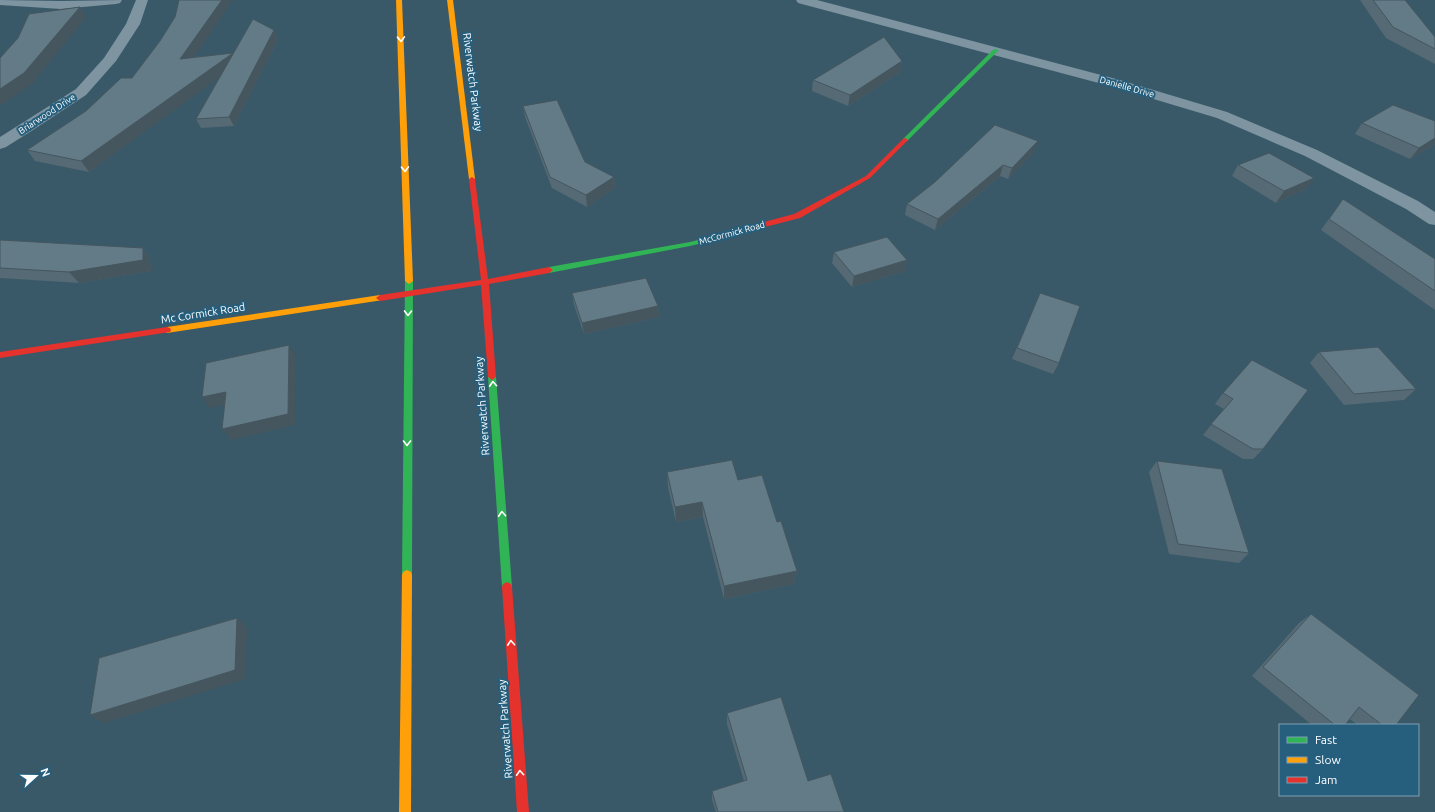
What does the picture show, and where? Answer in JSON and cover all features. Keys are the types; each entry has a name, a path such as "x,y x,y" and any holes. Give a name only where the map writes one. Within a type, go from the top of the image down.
{"main road":[{"path":"399,0 409,293 405,812"},
{"name":"Riverwatch Parkway","path":"450,0 485,282 523,812"},
{"name":"McCormick Road","path":"409,293 485,282 690,244 797,216 868,178 936,108 996,50"},
{"name":"Mc Cormick Road","path":"0,355 409,293"}],"street":[{"path":"0,1 61,5 116,0"},
{"name":"Briarwood Drive","path":"0,144 81,92 113,55 133,24 142,0"},
{"name":"Danielle Drive","path":"802,0 996,50 1222,115 1311,153 1412,205 1435,220"}],"building":[{"path":"179,0 222,0 180,59 233,53 81,161 27,150 86,111 121,78 132,78 160,41 175,17"},
{"path":"1373,0 1405,0 1435,37 1435,49 1393,27"},
{"path":"80,7 24,73 0,89 0,58 18,38 29,14"},
{"path":"253,19 274,30 229,117 196,119"},
{"path":"884,37 902,61 850,95 813,80"},
{"path":"557,100 585,162 614,177 586,195 550,177 523,106"},
{"path":"1393,105 1435,121 1435,138 1419,148 1362,123"},
{"path":"995,125 1038,141 1012,168 1003,165 938,219 907,204 935,182"},
{"path":"1269,153 1314,178 1284,191 1238,165"},
{"path":"1343,199 1435,259 1435,291 1329,219"},
{"path":"887,237 907,260 854,276 834,252"},
{"path":"0,240 143,248 143,260 69,272 0,268"},
{"path":"646,278 658,306 582,323 572,293"},
{"path":"1040,293 1080,306 1059,363 1017,348"},
{"path":"289,345 288,414 222,429 226,392 202,397 206,363"},
{"path":"1378,347 1416,389 1354,394 1319,352"},
{"path":"1252,360 1308,390 1263,449 1253,449 1211,424 1233,399 1223,393"},
{"path":"732,460 738,480 762,475 777,522 781,521 797,571 724,586 702,502 675,507 667,472"},
{"path":"1157,461 1222,469 1249,553 1178,544"},
{"path":"1311,614 1419,695 1397,724 1381,724 1359,707 1346,724 1334,724 1263,667"},
{"path":"237,618 235,670 90,715 99,658"},
{"path":"781,697 808,781 831,774 844,812 718,812 712,791 747,780 727,713"}],"traffic: fast":[{"path":"905,140 996,50"},
{"path":"549,270 690,244 722,236"},
{"path":"407,575 409,281"},
{"path":"492,377 507,587"}],"traffic: slow":[{"path":"399,0 409,281"},
{"path":"450,0 472,179"},
{"path":"167,330 380,298"},
{"path":"405,812 407,575"}],"traffic: jam":[{"path":"722,236 797,216 868,177 905,140"},
{"path":"472,179 485,282 492,377"},
{"path":"380,298 485,282 549,270"},
{"path":"0,355 167,330"},
{"path":"507,587 523,812"}]}
